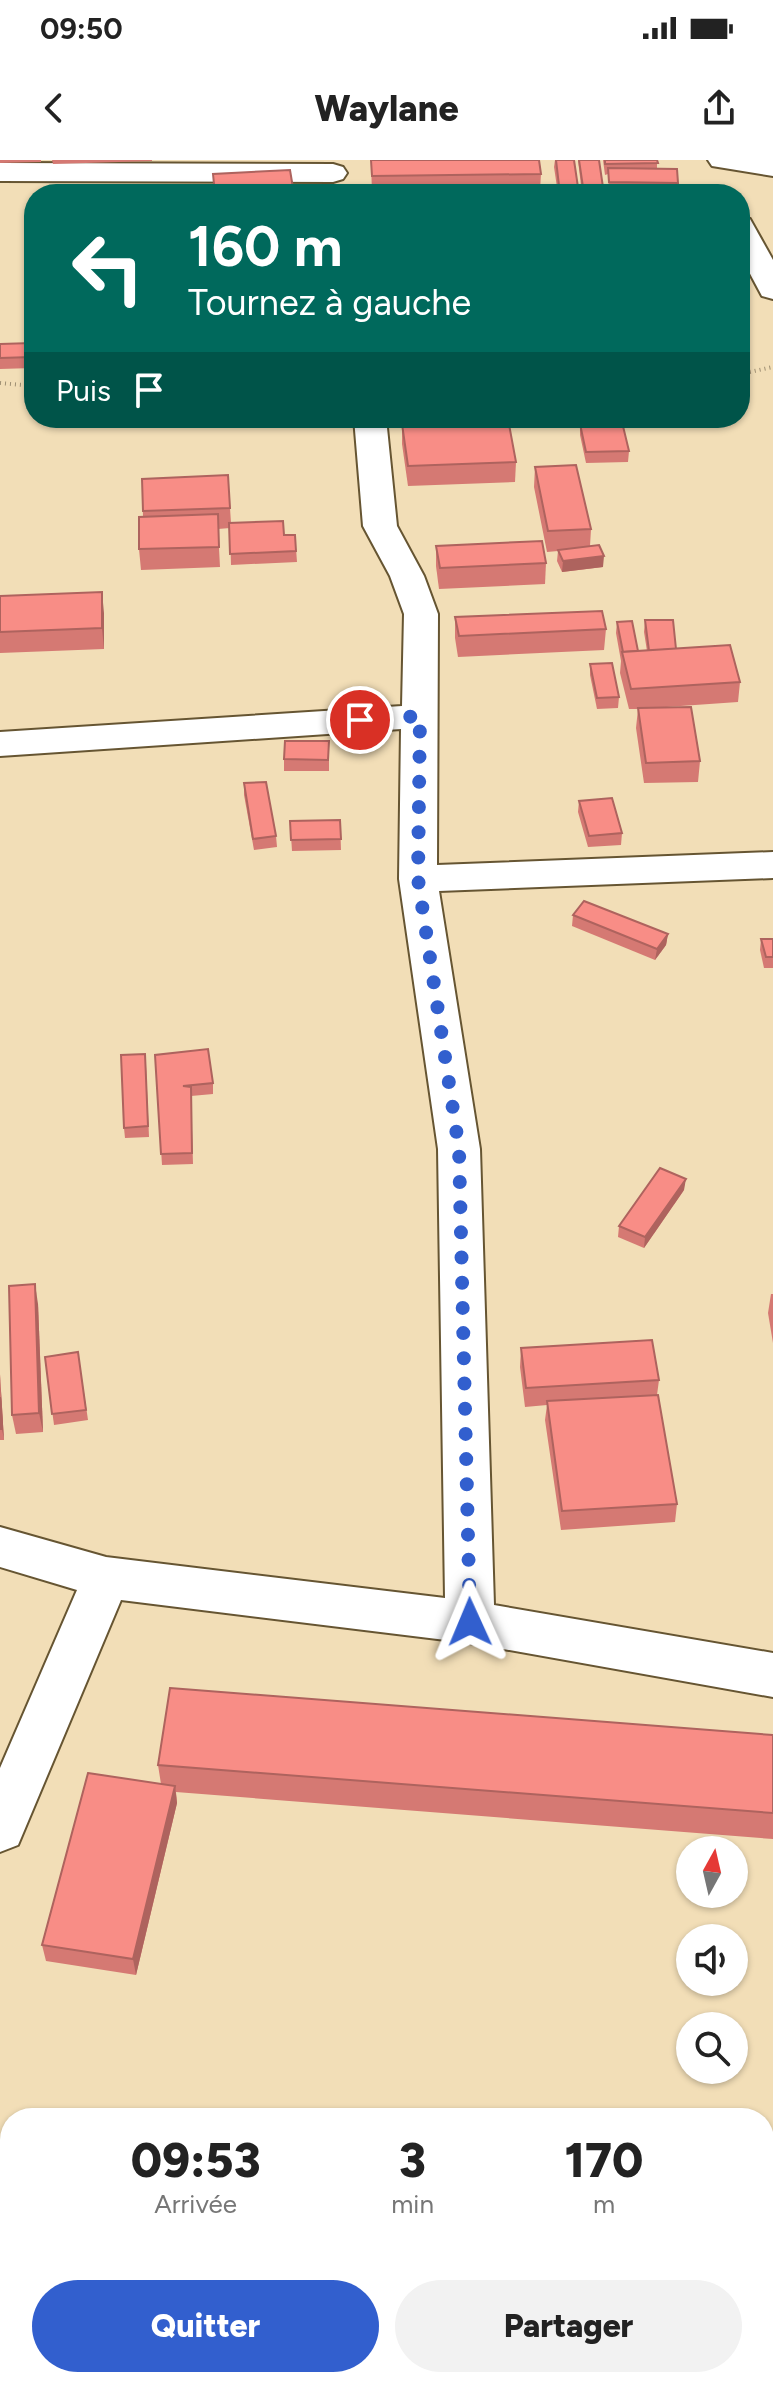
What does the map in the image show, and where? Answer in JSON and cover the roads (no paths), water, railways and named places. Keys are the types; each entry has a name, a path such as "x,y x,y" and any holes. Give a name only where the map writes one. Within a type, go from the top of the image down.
{"street":[{"path":"716,168 773,167"},
{"path":"0,172 333,176"},
{"path":"750,245 773,290"},
{"path":"371,428 380,526 407,576 421,614 418,879 459,1149 470,1622"},
{"path":"0,744 420,716"},
{"path":"418,879 773,865"},
{"path":"0,1547 106,1578 470,1622 773,1675"},
{"path":"0,1828 106,1578"}]}
